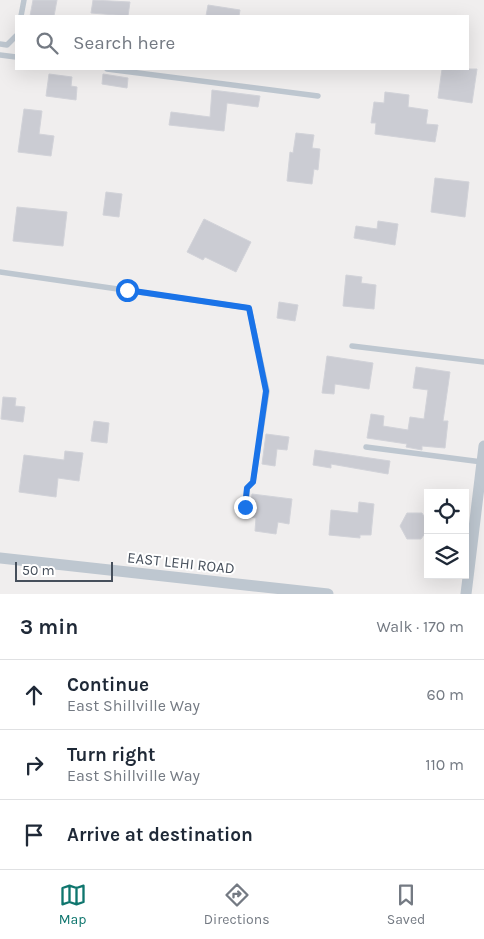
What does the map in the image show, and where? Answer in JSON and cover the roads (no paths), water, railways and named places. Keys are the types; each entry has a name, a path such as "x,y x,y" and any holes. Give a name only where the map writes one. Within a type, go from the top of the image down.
{"street":[{"path":"466,594 484,446"},
{"name":"EAST LEHI ROAD","path":"0,558 328,594"}],"lane":[{"path":"22,15 24,0"},
{"path":"0,44 7,45 15,37"},
{"path":"0,55 15,57"},
{"path":"115,70 318,96"},
{"path":"0,272 249,308 266,391 253,482 247,488 245,507"},
{"path":"352,346 484,362"},
{"path":"366,447 482,462"}]}
